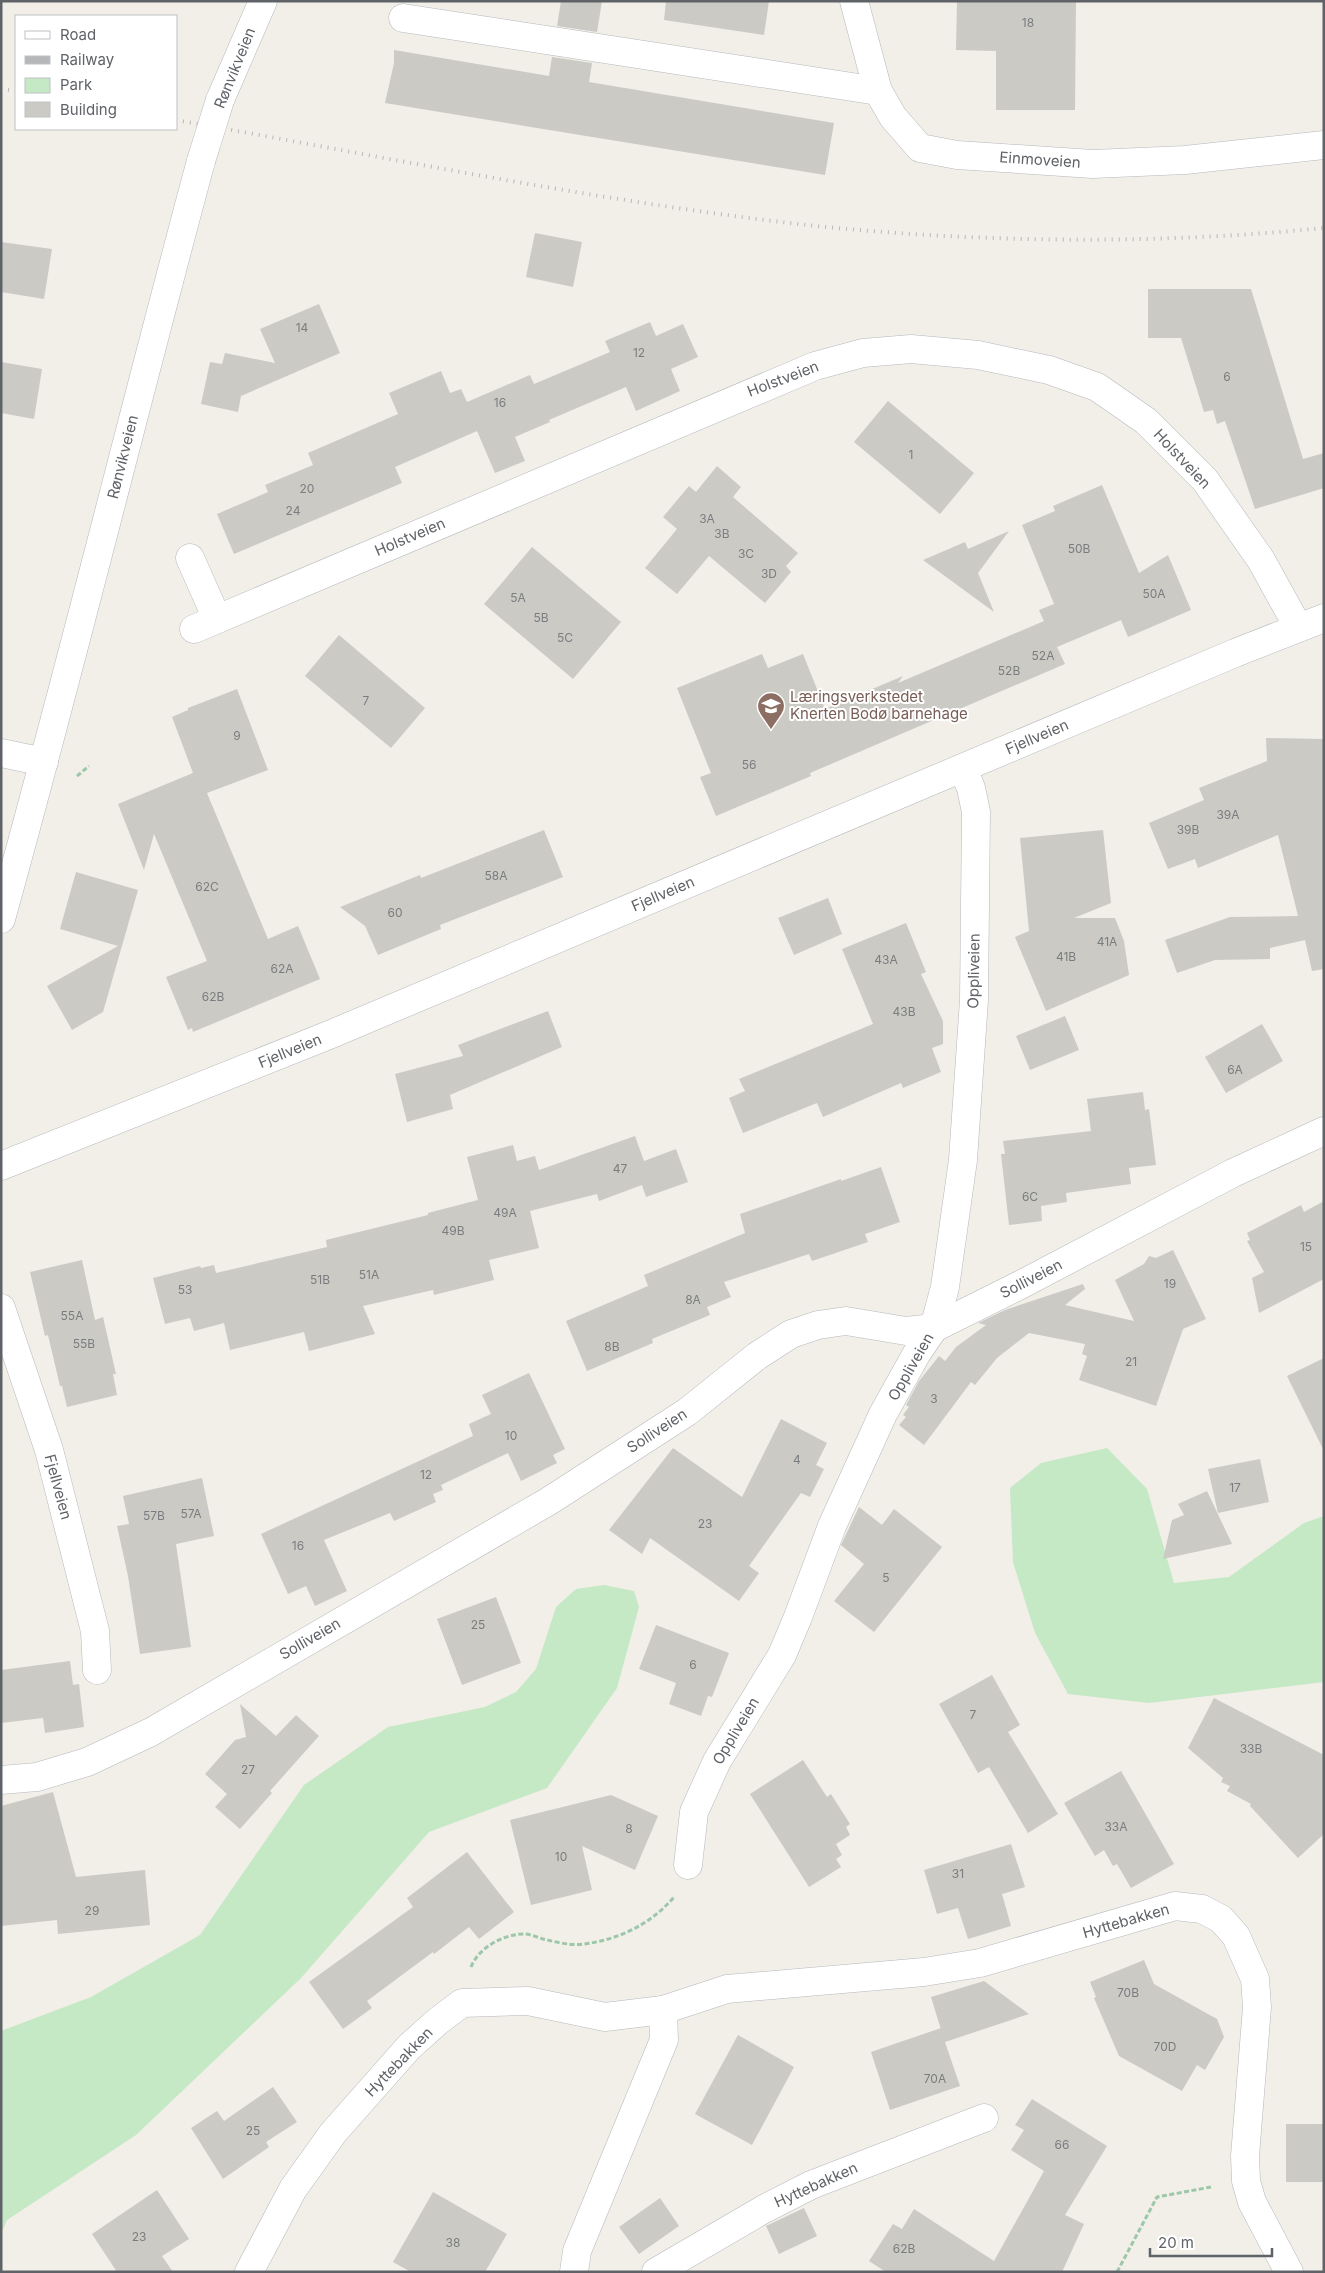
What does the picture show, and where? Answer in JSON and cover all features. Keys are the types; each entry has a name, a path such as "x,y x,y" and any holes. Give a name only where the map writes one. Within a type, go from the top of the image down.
{"street":[{"name":"Rønvikveien","path":"1,919 44,762 150,348 201,161 220,100 263,1"},
{"name":"Einmoveien","path":"854,1 878,91 893,117 920,148 957,155 1094,164 1185,160 1324,145"},
{"path":"403,18 878,91"},
{"name":"Holstveien","path":"190,558 205,624 815,366 864,353 912,349 978,355 1048,370 1097,387 1146,421 1205,480 1261,560 1298,627"},
{"name":"Fjellveien","path":"1,1166 283,1054 1298,627 1324,618"},
{"path":"1,753 44,762"},
{"name":"Oppliveien","path":"688,1865 694,1812 717,1761 782,1655 832,1526 883,1414 917,1353 934,1328 944,1287 963,1160 974,1000 976,812 971,788 963,768"},
{"name":"Solliveien","path":"1,1780 37,1777 86,1762 152,1732 548,1501 687,1412 757,1356 791,1334 818,1324 846,1321 906,1331 934,1328 1024,1283 1233,1172 1324,1132"},
{"name":"Fjellveien","path":"1,1308 49,1450 96,1631 96,1670"},
{"name":"Hyttebakken","path":"249,2272 293,2189 333,2133 409,2047 462,2003 528,2001 605,2017 663,2010 727,1990 924,1972 980,1963 1175,1906 1202,1909 1221,1919 1236,1936 1255,1979 1257,2007 1245,2156 1246,2181 1252,2202 1289,2272"},
{"path":"574,2272 578,2250 664,2040 663,2010"},
{"name":"Hyttebakken","path":"656,2272 764,2209 811,2185 984,2118"}],"path":[{"path":"462,2003 464,1982 472,1963 484,1949 504,1938 525,1934 557,1943 583,1944 612,1938 638,1928 662,1911 677,1893 688,1865"},
{"path":"1117,2272 1157,2197 1246,2181"}],"green space":[{"path":"1107,1448 1147,1489 1174,1583 1229,1577 1304,1523 1324,1516 1324,1682 1149,1703 1068,1694 1035,1633 1013,1562 1010,1488 1041,1463"},
{"path":"604,1585 634,1591 639,1607 617,1688 547,1788 429,1832 301,1978 136,2135 7,2220 1,2234 1,2031 91,1997 200,1935 304,1785 388,1727 485,1707 516,1692 536,1669 556,1607 576,1589"}],"building":[{"path":"561,1 602,1 597,32 557,26"},
{"path":"666,1 769,1 764,35 664,20"},
{"path":"957,1 1076,1 1075,110 996,110 996,51 956,50"},
{"path":"394,50 549,76 552,57 592,63 589,82 834,123 825,175 385,103 394,63"},
{"path":"535,233 582,242 573,287 526,277"},
{"path":"1,242 52,249 44,299 1,292"},
{"path":"1148,289 1251,289 1303,459 1324,453 1324,488 1255,509 1225,421 1217,424 1213,410 1204,412 1181,338 1148,338"},
{"path":"319,304 340,353 241,396 238,412 201,404 210,362 222,364 225,353 275,363 260,329"},
{"path":"650,322 656,336 683,324 698,357 671,369 680,391 636,411 626,387 549,420 550,422 515,437 525,461 495,473 477,431 395,467 402,483 234,554 217,514 268,492 265,485 313,465 308,453 398,414 389,393 441,371 450,393 461,389 467,402 530,375 534,384 610,352 605,341"},
{"path":"1,362 42,369 34,419 1,413"},
{"path":"888,401 974,473 940,514 854,442"},
{"path":"717,466 741,487 733,497 798,553 786,566 791,572 765,603 709,556 677,594 645,568 677,529 663,517 689,486 696,492"},
{"path":"1102,485 1139,573 1168,555 1191,610 1128,637 1121,620 1057,647 1065,664 810,773 811,776 716,816 700,777 711,773 677,688 762,654 768,668 803,654 825,709 903,676 898,683 1044,621 1039,610 1054,604 1022,525 1055,511 1053,506"},
{"path":"1009,531 978,573 994,612 923,560 965,542 968,549"},
{"path":"532,547 621,622 573,679 484,604"},
{"path":"339,635 425,708 391,748 305,676"},
{"path":"237,689 268,770 207,793 268,939 298,926 320,979 193,1032 192,1028 188,1030 166,977 207,961 154,834 144,870 118,804 193,773 172,717 188,710 188,708"},
{"path":"1266,738 1324,739 1324,969 1312,971 1305,940 1270,948 1270,959 1215,960 1177,973 1165,940 1230,917 1298,916 1278,835 1198,868 1195,859 1168,869 1149,823 1204,800 1199,788 1267,761"},
{"path":"544,830 563,877 440,925 441,929 378,955 365,926 340,907 420,875 421,878"},
{"path":"1103,830 1111,903 1074,918 1115,918 1124,941 1129,975 1046,1011 1015,937 1029,931 1020,838"},
{"path":"76,872 138,890 103,1012 72,1030 47,986 118,946 60,929"},
{"path":"828,898 842,934 794,955 778,918"},
{"path":"906,923 926,972 921,974 943,1021 943,1044 932,1048 941,1072 903,1088 901,1083 823,1117 817,1103 743,1133 729,1098 745,1091 739,1079 873,1024 842,949"},
{"path":"548,1011 562,1047 450,1095 453,1109 407,1122 395,1074 463,1056 458,1045"},
{"path":"1065,1016 1079,1050 1030,1070 1016,1036"},
{"path":"1262,1024 1283,1061 1226,1093 1205,1057"},
{"path":"1143,1092 1145,1110 1149,1109 1156,1165 1129,1168 1131,1184 1066,1193 1067,1202 1041,1206 1042,1221 1009,1225 1001,1154 1005,1154 1003,1141 1091,1131 1087,1099"},
{"path":"635,1136 644,1161 676,1149 688,1182 646,1197 642,1185 599,1201 597,1194 530,1211 539,1248 489,1260 494,1280 434,1295 433,1290 363,1306 375,1334 309,1351 304,1332 230,1350 224,1323 194,1331 190,1318 165,1324 153,1278 200,1266 201,1268 214,1265 216,1273 327,1247 326,1240 428,1215 428,1213 478,1200 467,1157 513,1145 517,1161 535,1156 539,1170"},
{"path":"881,1167 900,1222 865,1234 868,1242 812,1261 809,1254 724,1282 731,1297 707,1307 710,1315 652,1339 653,1343 587,1371 566,1321 648,1286 644,1275 745,1233 740,1214"},
{"path":"1324,1201 1324,1279 1259,1313 1252,1278 1264,1272 1247,1241 1250,1240 1247,1233 1301,1205 1304,1212"},
{"path":"1173,1250 1206,1319 1183,1329 1156,1406 1079,1380 1087,1356 1082,1354 1085,1344 1029,1333 997,1358 975,1385 971,1382 924,1445 899,1425 906,1417 903,1415 909,1407 906,1405 919,1381 939,1356 945,1361 956,1347 986,1325 978,1323 1005,1310 1083,1284 1085,1289 1065,1305 1134,1321 1115,1280 1144,1264 1149,1256 1156,1258"},
{"path":"82,1260 95,1320 103,1317 116,1374 113,1374 117,1395 67,1407 48,1335 45,1336 30,1272"},
{"path":"1324,1358 1324,1451 1287,1376"},
{"path":"529,1373 565,1449 553,1455 557,1463 521,1481 508,1453 441,1485 443,1490 433,1494 436,1502 394,1521 390,1513 324,1540 347,1591 315,1606 306,1586 288,1594 261,1534 473,1436 469,1424 491,1414 482,1395"},
{"path":"781,1419 827,1443 816,1465 824,1469 810,1497 801,1493 749,1566 759,1573 739,1601 650,1538 642,1554 609,1530 673,1448 742,1497"},
{"path":"1260,1459 1269,1502 1218,1513 1208,1469"},
{"path":"202,1478 214,1536 176,1544 191,1647 140,1654 128,1576 117,1526 129,1524 123,1496"},
{"path":"1207,1491 1232,1544 1163,1559 1172,1520 1184,1515 1178,1504"},
{"path":"859,1507 882,1525 894,1509 942,1547 874,1632 834,1601 864,1564 841,1545"},
{"path":"496,1597 521,1663 462,1685 437,1619"},
{"path":"656,1625 729,1653 712,1697 708,1696 701,1716 669,1704 676,1683 639,1669"},
{"path":"70,1661 73,1685 79,1684 84,1727 45,1733 43,1718 1,1723 1,1670"},
{"path":"992,1675 1020,1725 1008,1732 1058,1814 1028,1833 989,1767 978,1773 939,1704"},
{"path":"1214,1698 1324,1755 1324,1834 1298,1858 1250,1806 1251,1804 1227,1791 1230,1786 1221,1782 1223,1778 1188,1748"},
{"path":"240,1704 276,1736 296,1715 319,1736 270,1791 272,1793 240,1829 215,1807 227,1794 205,1774 235,1740 246,1737"},
{"path":"803,1760 827,1797 831,1794 850,1824 846,1827 850,1835 836,1844 842,1855 836,1859 841,1867 809,1887 750,1794"},
{"path":"1121,1771 1174,1864 1131,1888 1117,1864 1113,1866 1104,1850 1095,1856 1064,1803"},
{"path":"53,1792 76,1877 145,1870 150,1925 58,1934 57,1920 1,1926 1,1806"},
{"path":"611,1795 658,1816 635,1870 582,1846 592,1890 531,1905 510,1820"},
{"path":"1011,1844 1025,1887 1002,1894 1011,1926 968,1939 958,1908 937,1914 924,1870"},
{"path":"467,1852 514,1912 479,1939 469,1927 367,2001 372,2008 343,2029 309,1982 413,1907 407,1898"},
{"path":"1144,1960 1154,1984 1217,2019 1224,2037 1205,2070 1197,2065 1182,2091 1119,2056 1094,1998 1096,1997 1090,1982"},
{"path":"984,1981 1029,2014 945,2042 960,2086 890,2110 871,2052 941,2028 931,1997"},
{"path":"738,2035 794,2067 752,2145 695,2114"},
{"path":"273,2087 297,2122 266,2142 269,2147 223,2179 191,2128 217,2111 224,2121"},
{"path":"1032,2099 1107,2146 1065,2215 1084,2224 1062,2272 886,2272 869,2261 893,2224 902,2229 914,2209 994,2261 1044,2171 1011,2150 1024,2130 1015,2125"},
{"path":"1286,2124 1324,2124 1324,2182 1286,2182"},
{"path":"157,2190 189,2239 162,2256 173,2272 117,2272 92,2234"},
{"path":"433,2192 507,2234 485,2272 411,2272 393,2262"},
{"path":"660,2198 679,2226 639,2254 619,2227"},
{"path":"804,2208 817,2236 779,2254 766,2226"}],"railway":[{"path":"1,89 15,91"},
{"path":"178,120 648,204 807,225 936,235 1065,240 1195,237 1324,228"}],"place":[{"name":"Læringsverkstedet Knerten Bodø barnehage","path":"771,730"}]}
